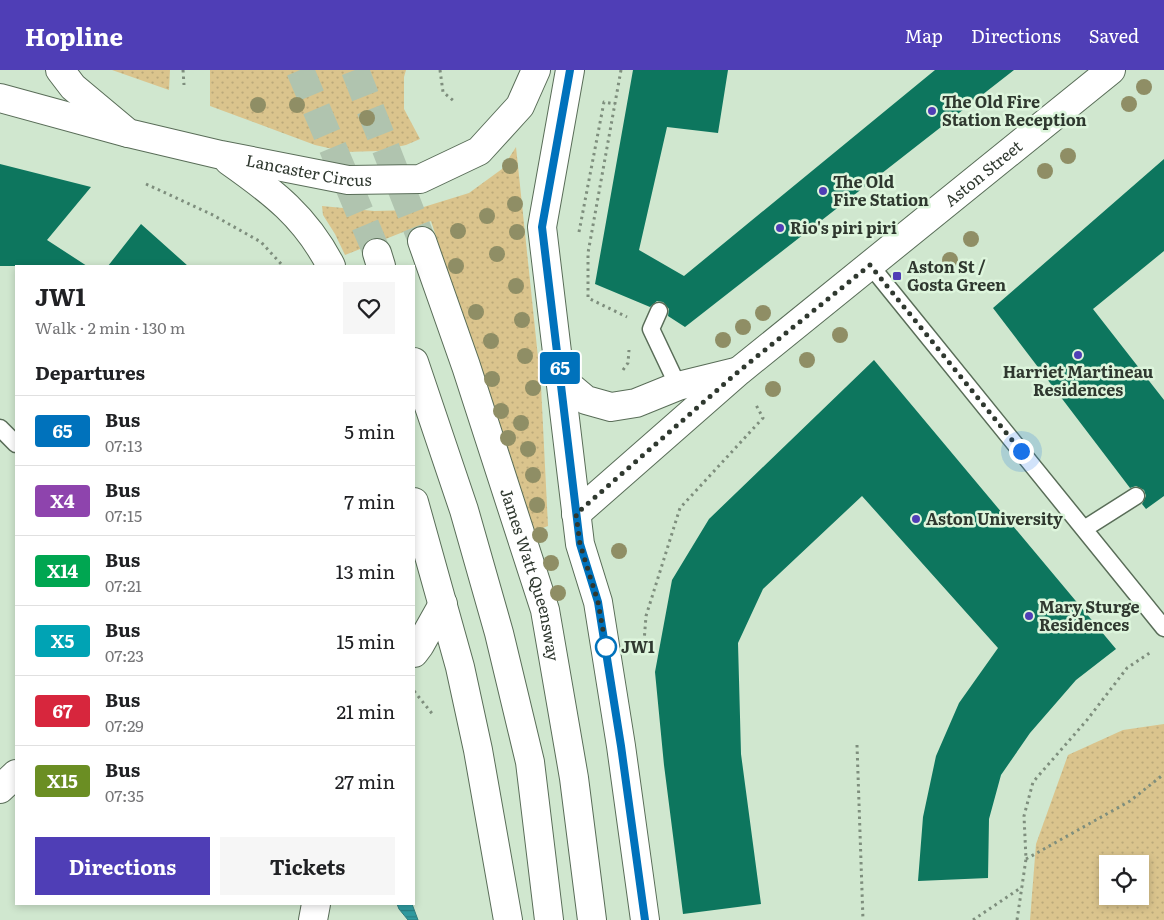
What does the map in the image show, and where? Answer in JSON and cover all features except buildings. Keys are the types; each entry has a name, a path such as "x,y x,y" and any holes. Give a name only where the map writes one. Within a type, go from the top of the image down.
{"main road":[{"name":"Lancaster Circus","path":"60,70 73,87 128,133 220,155 348,180 420,178 479,151 520,106 536,70"},
{"path":"570,70 542,227 580,544 598,602 621,746 645,920"},
{"name":"Aston Street","path":"576,514 739,371 1111,70"},
{"path":"0,98 128,133"},
{"path":"220,155 268,188 295,214 307,227 330,265"},
{"name":"James Watt Queensway","path":"422,241 466,366 545,610 574,778 592,920"},
{"path":"415,365 464,510 499,633 530,762 549,920"},
{"name":"Aston Street","path":"561,379 586,400 611,407 636,402 678,386 739,371"},
{"path":"415,506 460,667 478,750 508,920"},
{"path":"415,652 443,604"},
{"path":"0,789 15,775"},
{"path":"313,920 316,905"}],"lane":[{"path":"870,265 1164,628"},
{"path":"659,311 651,329 678,386"},
{"path":"0,428 15,443"},
{"path":"1084,529 1136,496"}],"path":[{"path":"183,70 184,85"},
{"path":"440,70 443,92 456,102"},
{"path":"619,375 628,363 629,346 651,329 588,298 588,252 622,70"},
{"path":"578,237 604,102 615,104"},
{"path":"146,184 211,214 262,242 282,265"},
{"path":"642,664 646,616 680,508 762,418 739,371"},
{"path":"1017,920 1026,859 1024,816 1033,782 1087,720 1127,668 1157,649"},
{"path":"857,745 863,920"},
{"path":"1026,859 1130,801 1164,774"},
{"path":"973,920 1022,887"}],"shaded area":[{"path":"112,70 170,70 169,90"},
{"path":"210,70 406,70 404,77 404,109 420,139 406,145 378,151 346,152 315,145 210,106"},
{"path":"516,147 541,386 548,526 532,532 431,221 345,255 323,215 322,206 374,211 414,210 469,193 502,169"},
{"path":"1164,724 1164,920 1030,920 1036,844 1068,755 1123,730"}],"water":[{"path":"397,905 412,905 418,920 408,920"}],"tunnel":[{"path":"300,70 377,253"},
{"path":"355,70 422,241"}],"bus line":[{"name":"65","path":"570,70 542,227 580,544 598,602 621,746 645,920"}],"place":[{"name":"The Old Fire Station Reception","path":"932,111"},
{"name":"The Old Fire Station","path":"823,191"},
{"name":"Rio's piri piri","path":"780,228"},
{"name":"Aston St / Gosta Green","path":"897,276"},
{"name":"Harriet Martineau Residences","path":"1078,355"},
{"name":"Aston University","path":"916,519"},
{"name":"Mary Sturge Residences","path":"1029,616"},
{"name":"JW1","path":"606,647"}],"route":[{"path":"606,647 598,602 580,544 576,514 739,371 870,265 1021,451"}]}
